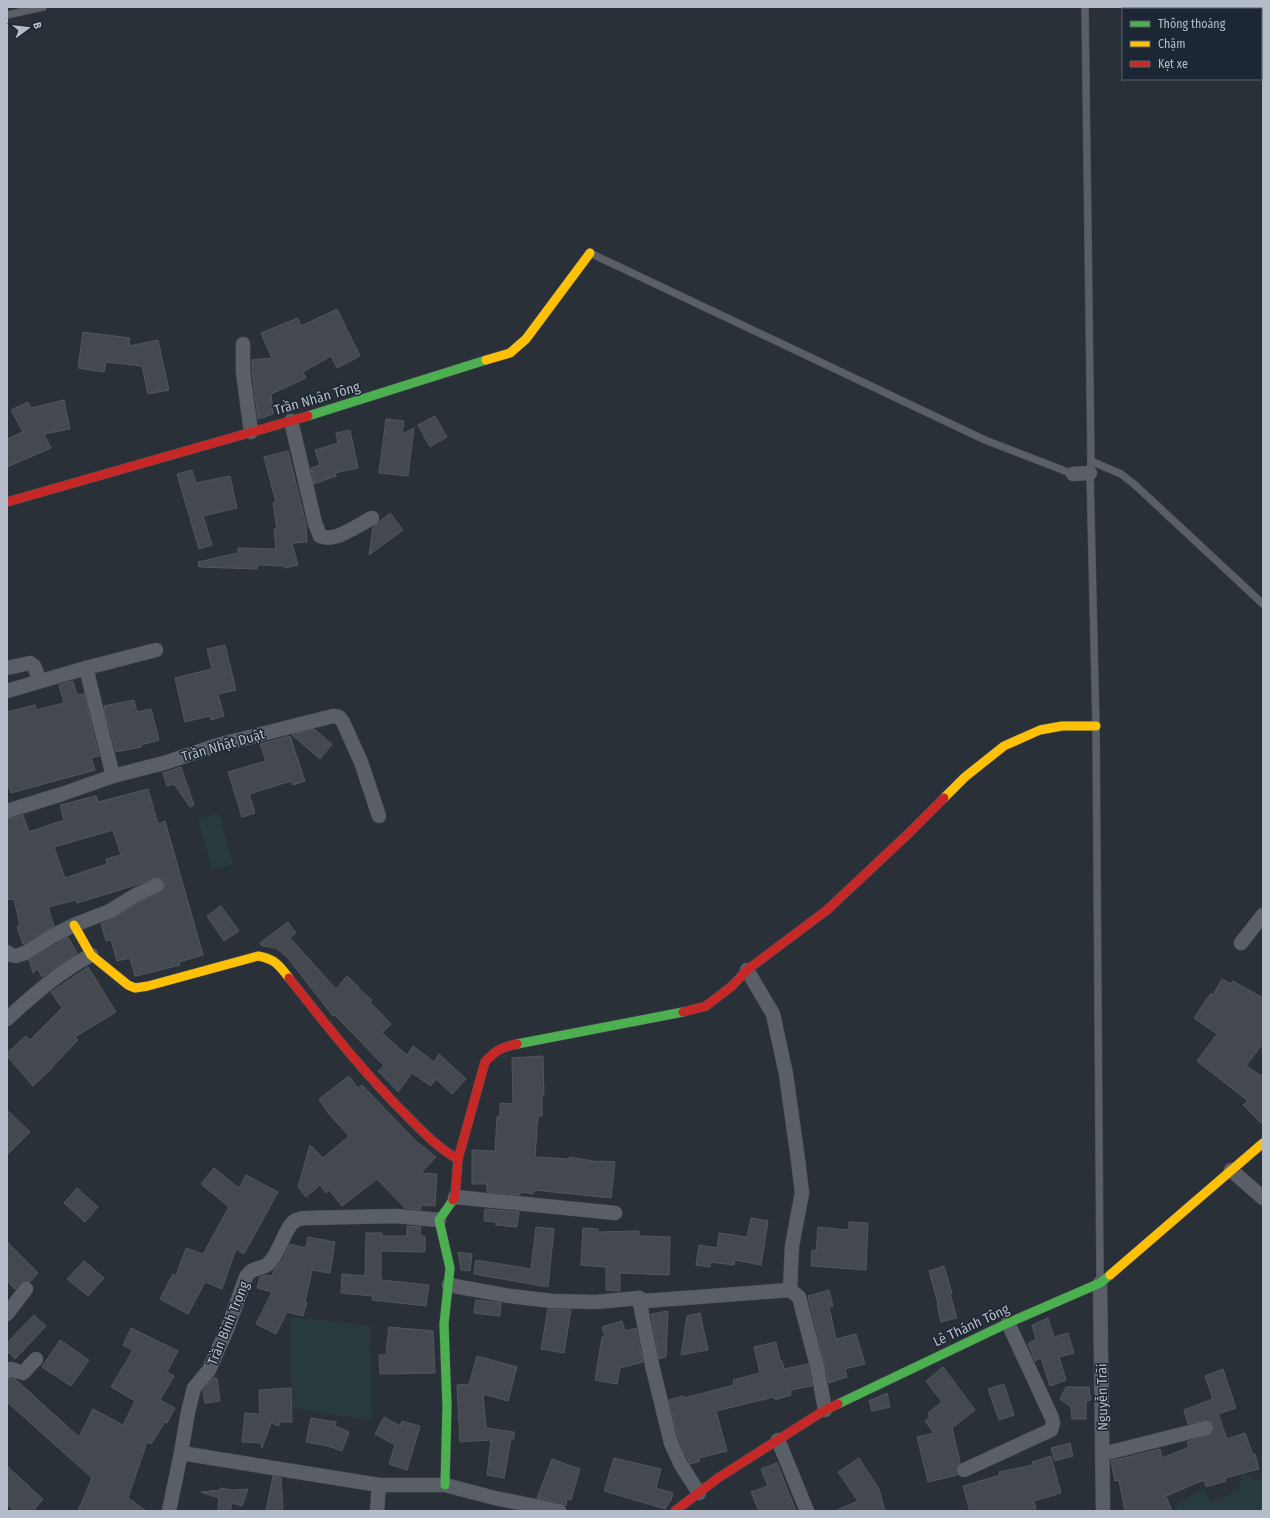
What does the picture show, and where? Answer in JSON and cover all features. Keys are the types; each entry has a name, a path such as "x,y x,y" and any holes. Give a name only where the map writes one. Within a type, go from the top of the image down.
{"street":[{"name":"Trần Nhân Tông","path":"7,502 291,421 395,390 478,362 510,354 526,339 590,253"},
{"path":"243,344 243,372 251,432"},
{"path":"291,421 315,524 320,536 325,538 333,538 372,518"},
{"path":"1073,474 1091,467"},
{"path":"7,691 86,668 156,650"},
{"path":"7,668 30,663 34,666 40,681"},
{"path":"86,668 113,776"},
{"name":"Trần Nhật Duật","path":"7,811 113,776 164,763 218,745 333,716 338,717 343,722 361,762 379,816"},
{"path":"445,1485 447,1406 444,1324 450,1268 439,1220 455,1197 458,1159 485,1062 494,1052 508,1046 679,1013 706,1006 732,986 748,970 827,910 908,834 965,777 1004,746 1040,730 1062,726 1096,726"},
{"path":"7,952 16,956 25,953 56,934 74,925 110,911 136,895 157,885"},
{"path":"1241,943 1263,915"},
{"path":"74,925 91,955 128,985 135,988 148,986 258,956 269,958 278,964 355,1061 378,1087 424,1133 452,1156 458,1159"},
{"path":"7,1019 32,996 72,965 91,955"},
{"path":"748,970 773,1014 786,1074 798,1160 802,1193 792,1246 790,1290"},
{"name":"Lê Thánh Tông","path":"675,1511 718,1478 825,1410 1008,1323 1100,1283 1263,1143"},
{"path":"1231,1170 1263,1198"},
{"path":"455,1197 615,1213"},
{"name":"Trần Bình Trọng","path":"169,1511 194,1388 209,1370 228,1327 246,1277 251,1270 262,1267 271,1262 294,1222 308,1218 396,1216 439,1220"},
{"name":"Nguyễn Trãi","path":"1100,1283 1103,1511"},
{"path":"449,1285 510,1296 552,1301 596,1302 639,1298 645,1301 790,1290 799,1297 817,1366 825,1410"},
{"path":"7,1314 26,1289"},
{"path":"639,1298 652,1365 671,1443 681,1465 699,1493"},
{"path":"964,1470 1039,1436 1051,1430 1053,1427 1052,1418 1008,1323"},
{"path":"7,1371 11,1369 23,1373 36,1359"},
{"path":"1103,1454 1206,1428"},
{"path":"778,1440 807,1511"},
{"path":"181,1453 379,1485 445,1485 495,1498 560,1511"},
{"path":"377,1511 379,1485"}],"lane":[{"path":"7,15 43,7"},
{"path":"1085,7 1096,726 1100,1283"},
{"path":"590,253 985,440 1073,474"},
{"path":"1091,467 1121,474 1134,484 1263,604"}],"green space":[{"path":"219,813 233,865 212,870 198,819"},
{"path":"291,1317 370,1326 372,1420 291,1408"},
{"path":"1242,1472 1256,1480 1263,1478 1263,1511 1176,1511 1177,1504 1203,1488 1211,1503 1240,1489"}],"building":[{"path":"337,309 360,356 337,368 331,356 303,372 306,378 271,394 273,414 258,419 252,360 272,358 261,333 298,318 301,326"},
{"path":"83,332 130,338 129,346 158,340 169,390 148,394 142,366 106,362 104,372 78,368"},
{"path":"64,400 70,429 44,434 51,448 7,467 7,439 23,432 11,410 28,402 31,408"},
{"path":"435,416 447,437 430,447 418,425"},
{"path":"386,419 404,421 402,434 414,428 408,476 379,473"},
{"path":"350,430 358,468 335,473 336,476 314,484 311,468 320,465 315,450 338,443 336,433"},
{"path":"288,451 306,524 307,542 292,543 298,565 285,568 284,566 258,565 257,569 199,567 198,562 238,553 238,548 276,549 274,529 277,529 273,503 276,502 264,457"},
{"path":"192,470 196,483 230,476 237,508 203,516 212,545 199,549 177,474"},
{"path":"390,513 403,530 369,555 373,527"},
{"path":"225,645 236,690 218,694 224,716 211,720 210,716 185,722 175,678 212,669 207,649"},
{"path":"73,681 77,695 84,694 99,756 91,758 95,770 11,793 9,787 7,788 7,712 35,705 36,710 64,703 59,685"},
{"path":"134,700 137,712 151,709 159,740 141,745 141,747 116,752 104,706"},
{"path":"314,729 332,744 320,759 292,735"},
{"path":"290,736 305,781 293,785 291,781 249,794 255,813 242,817 228,772 266,761 260,744"},
{"path":"181,767 194,805 190,807 174,784 167,786 163,773"},
{"path":"148,789 158,824 165,821 203,955 179,962 180,965 136,976 130,958 117,961 111,940 106,941 101,924 161,892 164,889 165,882 162,878 157,877 77,903 76,900 48,907 54,926 23,944 17,927 20,926 14,899 9,900 7,891 7,819 23,815 29,832 64,820 60,805 96,796 98,802","holes":["113,830 121,855 106,859 107,864 65,878 54,847"]},
{"path":"221,906 239,931 224,941 207,916"},
{"path":"288,922 296,933 290,938 336,989 347,976 372,1000 370,1002 391,1024 382,1033 407,1055 413,1046 434,1062 439,1054 466,1079 452,1094 436,1079 431,1086 412,1073 398,1092 378,1071 384,1066 335,1015 333,1016 287,957 276,948 262,946 260,943"},
{"path":"68,937 77,953 42,977 38,969 33,973 29,960"},
{"path":"88,967 116,1012 75,1037 78,1040 33,1086 7,1056 7,1053 26,1036 30,1040 62,1008 51,992"},
{"path":"1222,979 1231,984 1233,981 1263,998 1263,1043 1246,1066 1263,1077 1263,1125 1243,1105 1248,1101 1197,1061 1217,1034 1194,1018 1211,993 1213,995"},
{"path":"543,1056 544,1095 542,1095 542,1116 538,1116 535,1157 569,1159 569,1157 599,1162 615,1162 611,1198 534,1190 533,1194 520,1192 520,1195 487,1192 487,1184 472,1184 472,1150 495,1151 497,1117 500,1117 500,1103 513,1104 512,1058"},
{"path":"349,1076 358,1088 362,1085 416,1141 436,1157 421,1173 437,1174 435,1206 421,1205 421,1210 405,1208 377,1179 342,1206 329,1190 326,1193 320,1185 306,1197 298,1187 310,1145 323,1158 349,1136 329,1114 319,1099"},
{"path":"7,1110 30,1132 7,1155"},
{"path":"214,1168 239,1188 246,1175 278,1192 244,1254 236,1249 222,1289 205,1282 188,1314 160,1299 173,1274 176,1276 186,1248 203,1254 229,1207 201,1184"},
{"path":"77,1188 98,1207 85,1222 64,1203"},
{"path":"485,1209 519,1212 517,1227 496,1225 496,1222 484,1221"},
{"path":"751,1218 768,1221 761,1265 735,1260 734,1265 710,1262 710,1267 696,1265 699,1245 717,1248 719,1233 747,1237"},
{"path":"849,1222 868,1223 866,1270 811,1266 812,1250 816,1251 818,1227 849,1230"},
{"path":"407,1226 421,1227 420,1236 425,1236 425,1252 381,1251 381,1280 429,1285 426,1306 372,1300 373,1296 341,1293 342,1274 365,1276 366,1233 382,1233 382,1236 407,1236"},
{"path":"536,1227 554,1229 548,1287 474,1274 476,1260 531,1269"},
{"path":"583,1228 598,1229 598,1232 639,1231 639,1236 670,1237 669,1275 620,1273 620,1291 606,1290 606,1267 581,1265"},
{"path":"308,1237 335,1242 330,1273 312,1270 305,1302 307,1303 303,1316 287,1312 276,1334 256,1324 272,1292 257,1288 260,1277 267,1275 272,1276 274,1270 283,1259 290,1244 306,1248"},
{"path":"7,1242 38,1273 30,1282 22,1281 15,1289 7,1281"},
{"path":"458,1252 472,1254 470,1271 461,1270"},
{"path":"84,1261 104,1278 88,1296 67,1279"},
{"path":"944,1266 952,1293 950,1294 957,1318 941,1322 938,1303 929,1271"},
{"path":"829,1290 833,1306 829,1307 836,1339 856,1334 865,1364 845,1369 847,1377 829,1383 808,1296"},
{"path":"476,1300 501,1303 500,1316 474,1313"},
{"path":"548,1309 571,1310 564,1353 541,1349"},
{"path":"668,1311 666,1357 659,1359 651,1314"},
{"path":"700,1313 708,1350 681,1355 687,1316"},
{"path":"34,1315 46,1326 15,1359 7,1351 7,1343"},
{"path":"1048,1318 1054,1337 1068,1333 1074,1353 1059,1357 1066,1380 1050,1386 1041,1358 1035,1361 1028,1343 1036,1339 1032,1325"},
{"path":"622,1321 625,1331 636,1328 643,1362 620,1368 617,1384 595,1380 602,1337 605,1336 602,1327"},
{"path":"389,1327 433,1331 435,1373 380,1374 379,1355 386,1355"},
{"path":"131,1328 178,1351 167,1372 174,1376 160,1400 175,1408 167,1423 165,1422 151,1444 147,1442 128,1498 146,1511 78,1511 92,1478 7,1402 7,1379 15,1379 79,1437 93,1409 123,1425 135,1401 111,1387 133,1350 123,1345"},
{"path":"60,1340 89,1360 71,1386 42,1367"},
{"path":"776,1342 780,1361 782,1361 784,1369 808,1364 812,1386 790,1390 791,1395 775,1400 774,1397 716,1411 727,1451 699,1458 700,1461 690,1464 679,1440 669,1400 683,1396 684,1398 734,1385 733,1380 760,1373 754,1347"},
{"path":"477,1356 517,1367 508,1401 483,1394 486,1428 514,1432 514,1439 511,1439 504,1478 487,1475 491,1440 460,1442 457,1385 469,1384"},
{"path":"943,1367 975,1410 952,1428 960,1462 956,1469 957,1475 928,1482 917,1437 934,1433 925,1421 930,1417 928,1413 942,1402 926,1381"},
{"path":"1223,1369 1236,1408 1218,1414 1227,1439 1245,1433 1253,1455 1255,1454 1259,1469 1225,1478 1226,1481 1206,1487 1204,1480 1166,1496 1172,1511 1125,1511 1119,1480 1115,1481 1111,1461 1160,1449 1162,1458 1189,1447 1187,1442 1212,1434 1214,1431 1214,1426 1212,1422 1204,1420 1188,1424 1184,1410 1213,1399 1205,1376"},
{"path":"213,1378 217,1378 220,1401 205,1403 203,1390"},
{"path":"1004,1384 1014,1415 999,1420 988,1389"},
{"path":"1066,1387 1089,1387 1091,1400 1086,1401 1086,1419 1072,1419 1071,1407 1060,1399"},
{"path":"291,1388 292,1422 279,1422 279,1426 271,1423 262,1448 261,1443 242,1442 245,1413 260,1414 259,1390"},
{"path":"887,1393 890,1407 872,1411 869,1401"},
{"path":"384,1417 400,1426 402,1421 420,1426 407,1470 389,1464 395,1445 375,1434"},
{"path":"311,1418 336,1422 335,1426 349,1432 342,1451 328,1446 306,1442"},
{"path":"1070,1443 1073,1456 1055,1461 1051,1448"},
{"path":"1051,1456 1061,1493 1034,1501 1036,1511 970,1511 963,1486 1000,1475 999,1472 1033,1465 1032,1462"},
{"path":"614,1458 661,1469 656,1488 673,1493 671,1500 665,1509 604,1491"},
{"path":"859,1458 879,1489 885,1511 835,1511 858,1501 838,1472"},
{"path":"552,1459 580,1469 571,1500 567,1499 566,1506 561,1503 537,1498"},
{"path":"777,1463 796,1511 759,1511 751,1492 768,1486 761,1469"},
{"path":"7,1466 43,1499 33,1511 14,1511 7,1504"},
{"path":"273,1476 281,1478 283,1511 266,1511"},
{"path":"220,1488 233,1490 248,1489 242,1506 232,1503 230,1511 218,1511 219,1498 201,1492 220,1490"}],"traffic: fast":[{"path":"308,416 486,360"},
{"path":"517,1044 683,1012"},
{"path":"445,1485 447,1406 444,1324 450,1268 439,1220 453,1200"},
{"path":"838,1404 1008,1323 1100,1283 1110,1275"}],"traffic: slow":[{"path":"486,360 510,353 526,339 590,253"},
{"path":"944,798 965,777 1004,746 1040,730 1062,726 1096,726"},
{"path":"74,925 91,955 128,985 135,988 148,986 258,956 276,963 289,978"},
{"path":"1110,1275 1263,1143"}],"traffic: jam":[{"path":"7,502 308,416"},
{"path":"683,1012 706,1006 732,986 747,970 827,910 944,798"},
{"path":"289,978 346,1049 391,1100 431,1139 458,1159"},
{"path":"453,1200 455,1197 458,1159 485,1062 499,1050 517,1044"},
{"path":"675,1511 718,1478 825,1410 838,1404"}]}
